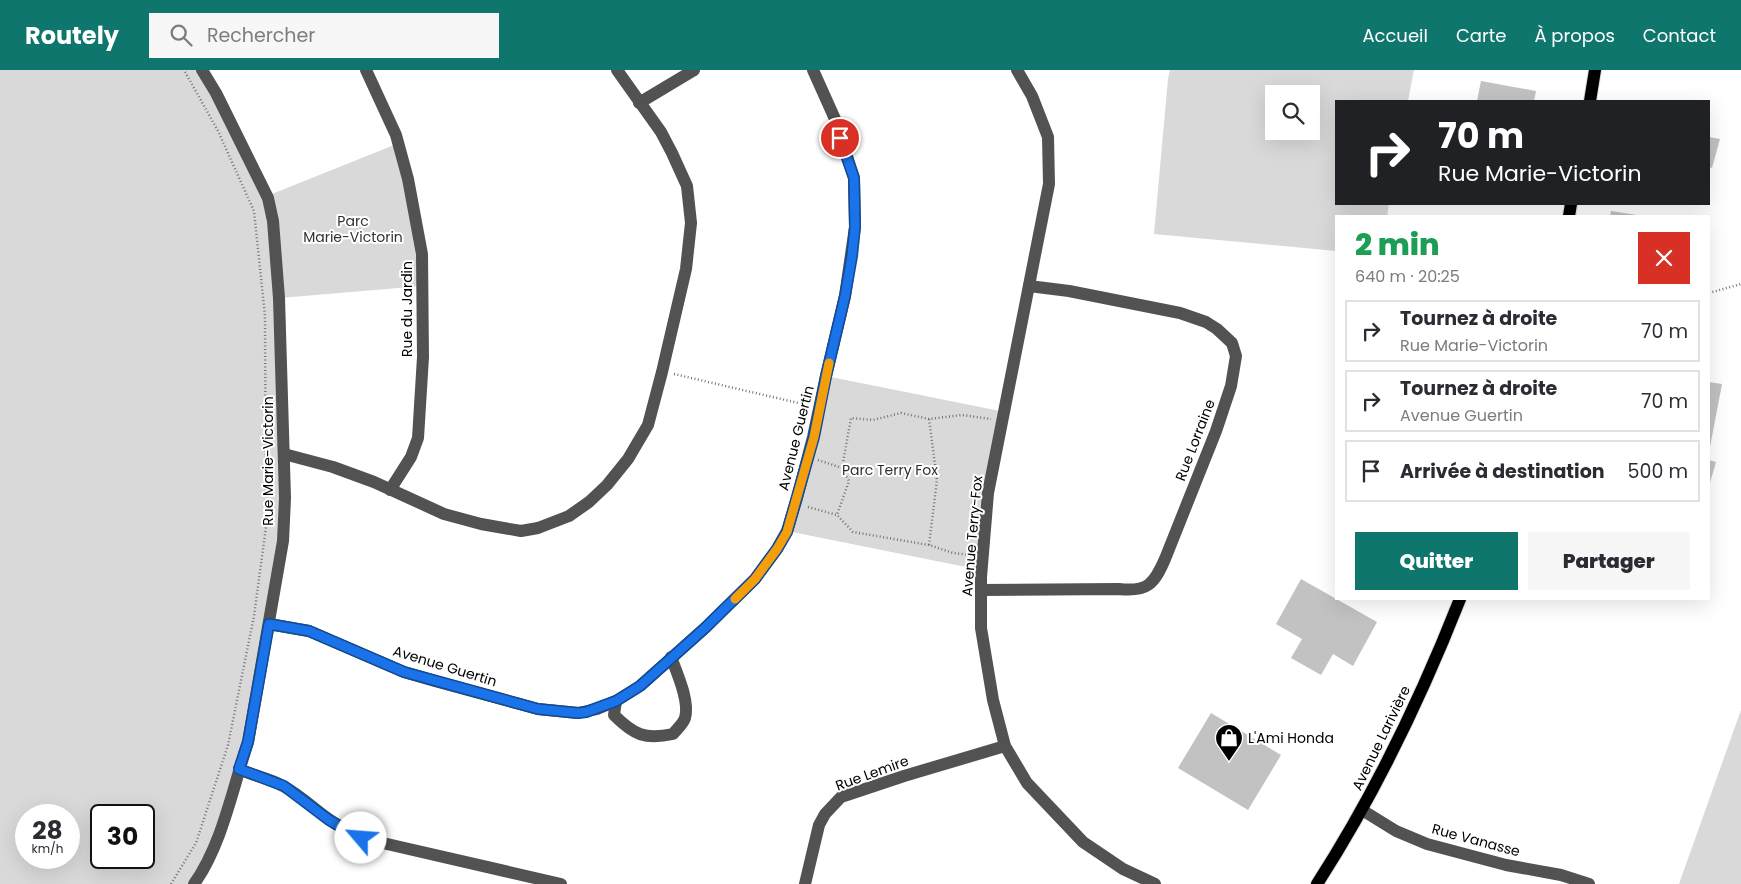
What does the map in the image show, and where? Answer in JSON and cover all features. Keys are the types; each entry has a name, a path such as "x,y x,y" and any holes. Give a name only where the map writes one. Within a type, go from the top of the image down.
{"main road":[{"path":"1590,100 1595,70"},
{"name":"Avenue Larivière","path":"1318,884 1362,810 1407,722 1460,600"}],"street":[{"name":"Rue Marie-Victorin","path":"194,884 203,871 220,828 234,791 248,742 282,541 285,498 282,358 273,221 268,198 216,93 202,70"},
{"name":"Rue du Jardin","path":"366,70 399,143 408,179 422,254 423,357 418,438 412,457 390,490"},
{"path":"284,454 333,467 374,482 444,514 505,529 538,528 569,516 589,502 607,485 628,459 648,425 686,269 691,222 687,186 672,154 660,132 617,70"},
{"path":"639,103 694,70"},
{"name":"Avenue Guertin","path":"269,624 309,631 404,672 538,709 578,713 597,709 616,701 640,686 705,628 755,579 787,532 795,504 820,408 848,280 855,227 854,178 834,119 814,70"},
{"name":"Avenue Terry-Fox","path":"1017,70 1032,96 1048,136 1049,184 988,493 981,577 981,628 993,700 1005,746 1027,783 1083,842 1123,869 1155,884"},
{"name":"Rue Lorraine","path":"981,590 1133,590 1142,589 1153,582 1165,559 1216,431 1235,368 1236,356 1232,343 1206,322 1180,313 1069,291 1029,286"},
{"path":"616,701 614,715 637,734 648,737 673,734 685,719 686,711 684,695 671,657"},
{"name":"Rue Lemire","path":"805,884 819,825 824,814 840,797 1005,746"},
{"path":"239,769 284,786 329,820 361,838 561,884"},
{"name":"Rue Vanasse","path":"1362,810 1396,831 1427,844 1506,865 1561,875 1589,884"}],"path":[{"path":"171,884 196,843 228,745 254,616 266,527 265,316 254,211 218,131 184,70"},
{"path":"1710,293 1741,284"},
{"path":"662,372 820,408"},
{"path":"837,515 849,481 842,468 851,418 873,420 901,413 929,419 962,415 1003,421"},
{"path":"929,419 937,480 929,545"},
{"path":"807,457 842,468"},
{"path":"795,504 837,515 853,532 929,545 953,553 983,556"}],"green space":[{"name":"Parc Marie-Victorin","path":"0,70 202,70 267,196 399,143 422,286 280,298 285,498 248,742 194,884 0,884"},
{"path":"1170,70 1414,70 1408,100 1335,100 1335,205 1389,205 1387,215 1335,215 1335,251 1154,234"},
{"name":"Parc Terry Fox","path":"826,376 1005,412 981,570 787,531"},
{"path":"1741,710 1741,884 1679,884"}],"building":[{"path":"1481,81 1536,91 1534,100 1477,100"},
{"path":"1710,137 1720,139 1712,168 1710,167"},
{"path":"1611,211 1637,215 1610,215"},
{"path":"1710,382 1722,384 1710,447"},
{"path":"1710,460 1716,462 1710,483"},
{"path":"1301,579 1335,598 1335,600 1377,622 1353,666 1333,654 1321,675 1291,658 1302,639 1276,624"},
{"name":"L'Ami Honda","path":"1211,713 1281,755 1248,810 1178,768"}],"slow traffic":[{"path":"735,599 755,579 787,532 804,466 814,437 829,363"}],"place":[{"name":"L'Ami Honda","path":"1229,762"}],"route":[{"path":"361,838 329,820 284,786 239,769 248,742 269,624 309,631 404,672 538,709 586,712 616,701 640,686 705,628 755,579 787,532 804,466 814,437 852,256 855,227 854,178 840,138"}]}
